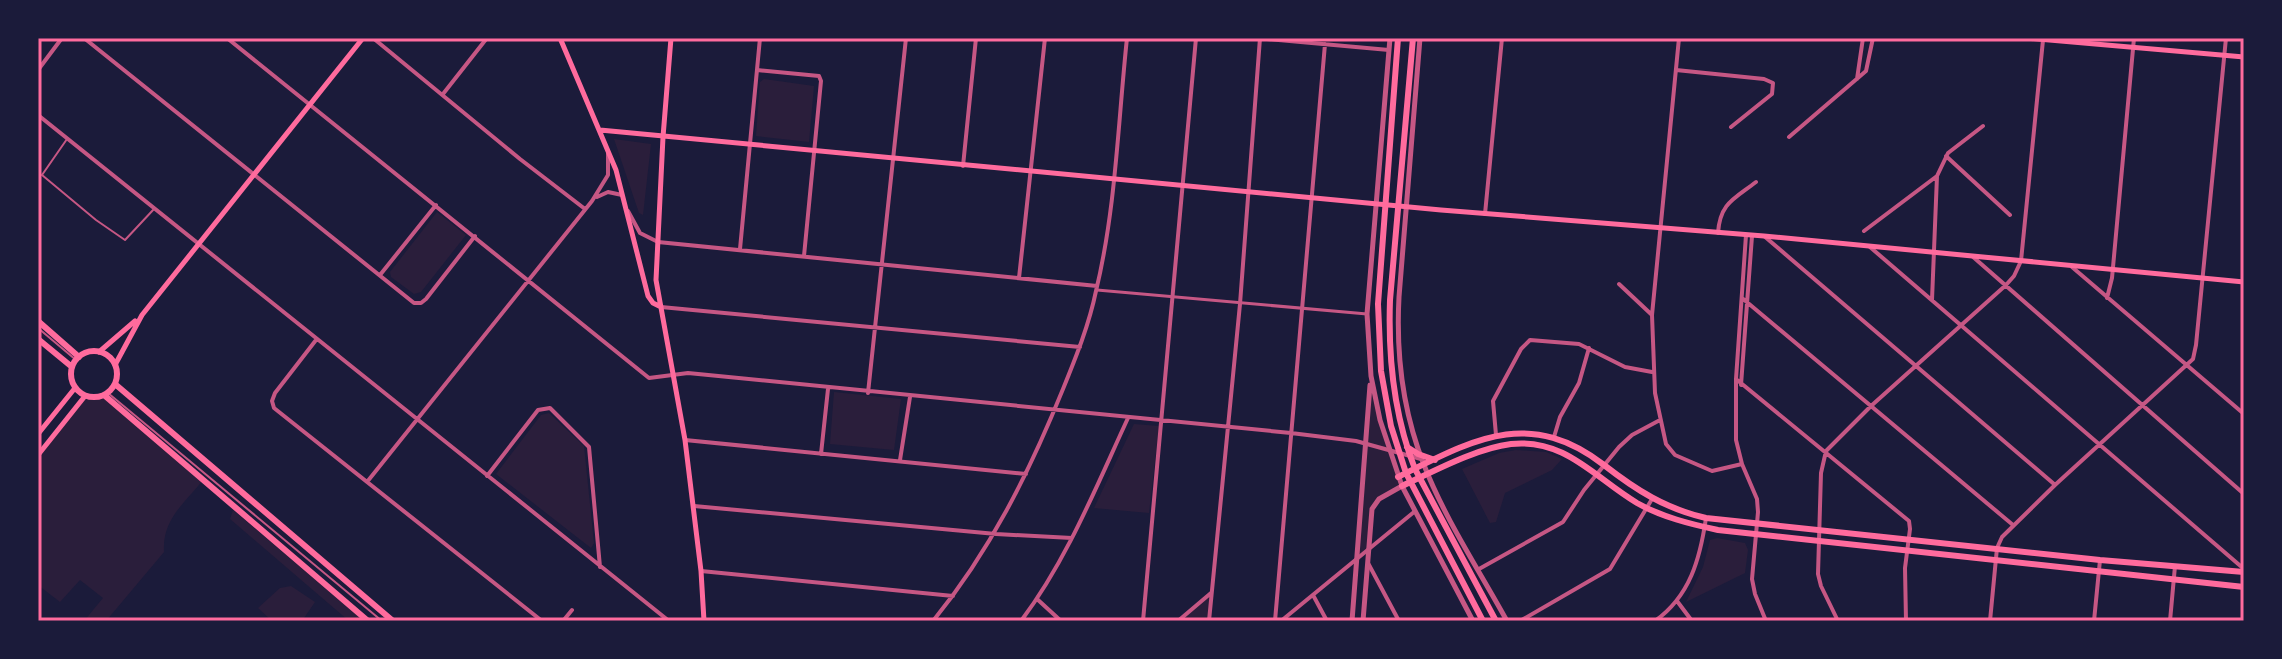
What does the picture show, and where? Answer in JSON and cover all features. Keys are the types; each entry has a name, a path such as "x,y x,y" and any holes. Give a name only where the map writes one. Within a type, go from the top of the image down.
{"main road":[{"path":"99,352 142,315 363,38"},
{"path":"560,38 608,148 624,195 648,296 661,307"},
{"path":"671,38 656,280 685,440 704,621"},
{"path":"1398,38 1377,327 1383,389 1402,475 1410,482 1483,621"},
{"path":"1413,38 1397,206 1390,344 1395,394 1407,447 1419,478 1496,621"},
{"path":"2025,38 2244,57"},
{"path":"1384,113 1394,114"},
{"path":"600,130 1406,207 1764,236 2244,282"},
{"path":"75,361 72,382 75,388 85,396 106,394 115,384 115,365 142,315"},
{"path":"38,321 75,361"},
{"path":"38,339 75,361"},
{"path":"75,361 93,351 107,355 115,365"},
{"path":"115,384 393,621"},
{"path":"38,434 75,388"},
{"path":"106,394 368,621"},
{"path":"38,455 85,396"},
{"path":"1407,447 1422,460 1435,460 1496,435 1529,433 1554,437 1582,450 1652,499 1706,518 2100,560 2244,570"},
{"path":"1402,486 1487,450 1523,443 1542,445 1561,451 1648,509 1705,527 2244,587"},
{"path":"1402,475 1415,469 1422,460"}],"street":[{"path":"38,70 62,38"},
{"path":"84,38 414,303 421,303 475,236"},
{"path":"227,38 649,378 672,374 1291,433 1366,443 1422,460"},
{"path":"373,38 585,209"},
{"path":"443,94 487,38"},
{"path":"740,249 760,38"},
{"path":"868,393 906,38"},
{"path":"963,166 976,38"},
{"path":"1019,278 1045,38"},
{"path":"933,621 996,534 1026,474 1080,347 1097,288 1115,180 1127,38"},
{"path":"1143,621 1196,38"},
{"path":"1209,621 1240,304 1259,38 1389,50"},
{"path":"1352,621 1371,376 1367,314 1390,38"},
{"path":"1420,38 1398,305 1399,351 1406,403 1428,475 1507,621"},
{"path":"1485,214 1502,38"},
{"path":"1679,38 1652,315 1652,372 1668,448 1681,459 1712,471 1742,464"},
{"path":"1856,82 1863,38"},
{"path":"1789,137 1856,82 1868,68 1873,38"},
{"path":"2107,298 2113,269 2134,38"},
{"path":"1990,621 1995,559 2002,537 2187,366 2195,352 2226,38"},
{"path":"1838,621 1819,580 1821,473 1826,451 2014,276 2021,261 2043,39"},
{"path":"1275,621 1325,44"},
{"path":"757,70 820,78 804,256"},
{"path":"1676,70 1764,79 1773,83 1772,94 1731,127"},
{"path":"38,115 669,621"},
{"path":"1932,300 1937,176 1946,156 1983,126"},
{"path":"367,482 592,201 608,175 608,148"},
{"path":"1946,156 2010,215"},
{"path":"1864,231 1937,176"},
{"path":"1718,233 1724,207 1756,182"},
{"path":"592,201 608,192 624,195"},
{"path":"380,275 436,205"},
{"path":"627,209 640,233 658,242 1019,278 1174,298 1367,314"},
{"path":"1749,236 1736,379 1736,440 1757,499 1752,579 1766,621"},
{"path":"1738,390 1742,383 1748,303 1749,236"},
{"path":"1764,236 2055,485"},
{"path":"1869,246 2098,445 2238,560 2244,570"},
{"path":"1972,256 2244,494"},
{"path":"2070,265 2244,414"},
{"path":"1619,284 1652,315"},
{"path":"1742,298 2013,525"},
{"path":"661,307 1080,347"},
{"path":"317,340 275,393 272,401 274,408 542,621"},
{"path":"1496,435 1495,397 1527,342 1553,340 1589,348 1625,367 1652,372"},
{"path":"1554,437 1560,417 1579,383 1589,348"},
{"path":"1371,376 1389,451 1402,475 1402,486 1473,621"},
{"path":"1736,379 1907,519 1910,527 1906,621"},
{"path":"821,454 828,389"},
{"path":"900,460 910,397"},
{"path":"487,476 538,410 550,408 589,447 600,567"},
{"path":"1021,621 1072,538 1128,418"},
{"path":"1479,569 1557,527 1625,441 1660,420"},
{"path":"685,440 1026,474"},
{"path":"1363,621 1375,503 1383,495 1402,486"},
{"path":"1520,621 1610,569 1652,499"},
{"path":"694,506 996,534 1072,538"},
{"path":"1281,621 1414,512"},
{"path":"1655,621 1677,601 1695,568 1706,518"},
{"path":"2094,621 2100,560"},
{"path":"1367,561 1399,621"},
{"path":"2170,621 2175,566"},
{"path":"701,571 953,596"},
{"path":"1181,620 1211,593"},
{"path":"1313,595 1327,621"},
{"path":"1037,599 1061,621"},
{"path":"1677,601 1692,621"},
{"path":"563,621 572,610"}],"lane":[{"path":"68,138 42,175 96,220 125,240 154,209"},
{"path":"38,328 75,361"},
{"path":"106,394 382,621"}],"shaded area":[{"path":"764,79 814,86 809,142 756,136 760,82"},
{"path":"614,139 651,144 643,215 639,213"},
{"path":"437,212 466,235 421,292 414,294 391,277 390,272"},
{"path":"1372,389 1388,449 1367,443"},
{"path":"834,392 901,399 894,450 830,444"},
{"path":"104,395 203,480 170,521 164,552 106,621 84,621 103,598 80,580 60,602 38,585 38,456 85,396"},
{"path":"549,413 584,446 594,543 591,548 496,474 541,415"},
{"path":"1134,424 1159,426 1149,513 1094,508"},
{"path":"1367,445 1389,452 1402,486 1375,503 1368,550 1357,559"},
{"path":"1516,450 1546,452 1562,459 1552,470 1505,493 1496,522 1490,523 1462,469 1499,453"},
{"path":"233,510 364,621 349,621 230,519"},
{"path":"1717,538 1745,543 1748,550 1745,573 1686,602 1703,567 1710,540"},
{"path":"291,586 315,602 302,621 272,621 258,608 280,588"},
{"path":"1211,593 1209,621 1182,621 1181,619"}]}
